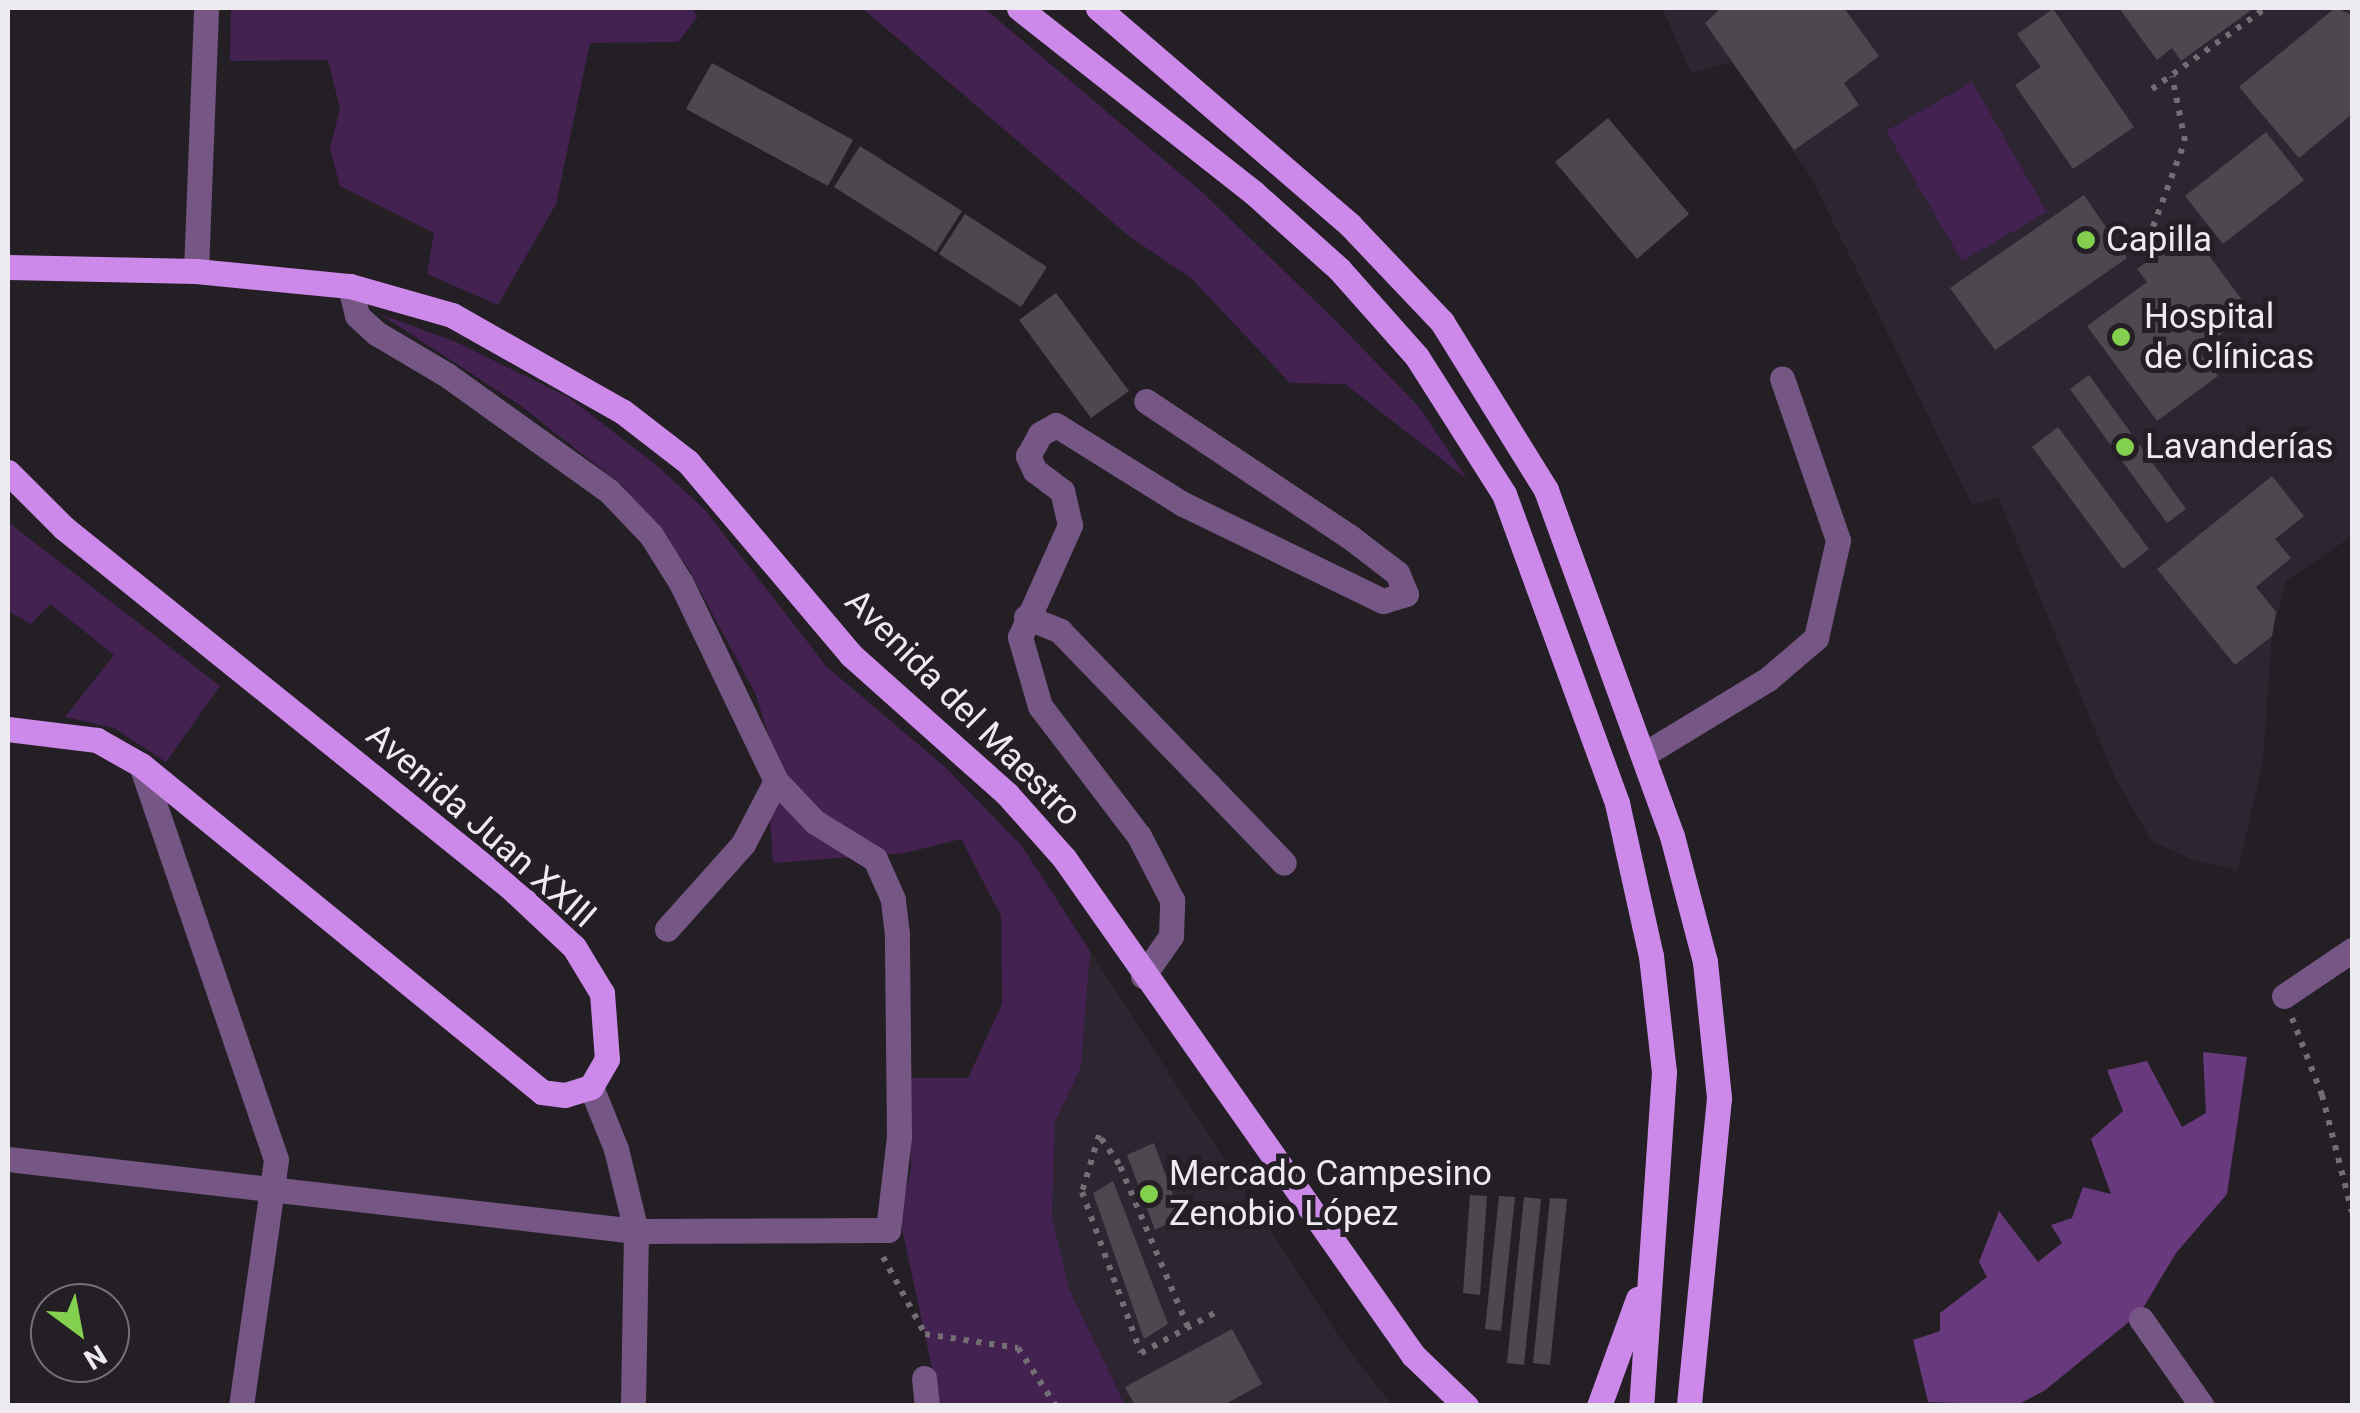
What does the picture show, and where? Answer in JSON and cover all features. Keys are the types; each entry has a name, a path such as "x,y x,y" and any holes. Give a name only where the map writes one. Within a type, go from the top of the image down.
{"main road":[{"path":"1019,8 1254,193 1339,269 1417,356 1504,494 1617,803 1650,956 1664,1072 1646,1276 1641,1406"},
{"path":"1098,8 1350,225 1442,322 1546,490 1643,755 1705,962 1719,1098 1689,1406"},
{"name":"Avenida del Maestro","path":"8,267 196,271 350,286 452,315 622,411 688,462 851,655 1007,794 1064,858 1143,976 1413,1355 1466,1406"},
{"name":"Avenida Juan XXIII","path":"8,472 64,528 510,887 574,948 602,993 608,1028 608,1058 590,1087"},
{"path":"8,729 97,740 141,765 506,1068 542,1092 565,1095 590,1087"},
{"path":"1599,1406 1646,1276"}],"street":[{"path":"196,271 206,10"},
{"path":"8,1159 636,1231 888,1230 899,1137 893,899 875,859 815,822 776,781 690,600 651,535 609,491 447,374 376,333 357,315 350,286"},
{"path":"1643,755 1768,679 1816,638 1838,540 1782,378"},
{"path":"1143,976 1171,936 1172,900 1138,836 1040,706 1020,637 1070,525 1062,490 1035,471 1028,456 1040,434 1056,425 1183,504 1383,600 1406,594 1397,573 1350,537 1146,401"},
{"path":"1026,617 1046,622 1069,640 1284,864"},
{"path":"141,765 276,1160 241,1406"},
{"path":"668,929 743,844 776,781"},
{"path":"2284,996 2352,950"},
{"path":"590,1087 616,1149 636,1231 633,1406"},
{"path":"2140,1319 2202,1406"},
{"path":"924,1378 927,1406"}],"path":[{"path":"2152,89 2266,8"},
{"path":"2144,251 2185,141 2172,76"},
{"path":"2284,996 2322,1096 2352,1212"},
{"path":"1188,1327 1118,1164 1099,1135 1082,1192 1141,1353 1188,1327 1218,1310"},
{"path":"868,1230 925,1334 1018,1348 1056,1406"}],"shaded area":[{"path":"231,8 691,8 698,16 678,42 590,43 556,204 498,305 427,274 434,233 340,186 330,148 340,109 328,60 230,61"},
{"path":"862,8 984,8 1203,193 1335,320 1419,407 1467,479 1345,384 1290,383 1192,279 1129,236"},
{"name":"Hospital de Clínicas","path":"1662,8 2352,8 2352,536 2286,581 2272,636 2263,762 2238,870 2195,861 2152,841 2116,780 1998,497 1972,505 1811,177 1732,62 1691,73"},
{"path":"1972,82 2047,212 1962,261 1886,131"},
{"path":"380,314 456,342 568,397 655,464 705,510 827,667 945,767 1022,846 1090,951 1081,1067 1055,1122 1052,1216 1069,1289 1125,1405 940,1405 899,1215 911,1170 909,1078 968,1078 1002,1004 1001,916 961,839 905,853 773,863 770,818 779,769 756,695 687,566 622,485 521,406"},
{"path":"8,522 220,686 166,762 114,728 65,717 114,655 50,604 31,624 8,611"},
{"name":"Mercado Campesino Zenobio López","path":"1090,951 1342,1341 1392,1405 1125,1405 1069,1289 1052,1216 1055,1122 1081,1067"},
{"path":"2203,1052 2247,1057 2227,1194 2176,1253 2140,1313 2044,1391 2017,1405 1928,1402 1913,1340 1940,1331 1940,1313 1987,1277 1979,1262 1999,1211 2038,1262 2062,1243 2051,1225 2072,1218 2083,1187 2111,1194 2091,1139 2123,1111 2107,1070 2147,1061 2182,1127 2206,1113"}],"building":[{"path":"1721,8 1844,8 1879,56 1844,83 1859,105 1794,150 1705,23"},
{"path":"2119,8 2254,8 2181,61 2172,48 2157,60"},
{"path":"2335,8 2352,15 2352,114 2299,158 2239,87"},
{"path":"2053,9 2134,127 2073,169 2015,85 2041,67 2017,34"},
{"path":"712,63 853,140 828,186 686,109"},
{"path":"1608,118 1689,214 1637,259 1555,162"},
{"path":"2266,132 2304,180 2223,244 2185,196"},
{"path":"860,146 962,211 936,252 834,187"},
{"path":"2084,195 2127,258 1995,350 1950,288"},
{"path":"965,214 1047,267 1021,307 939,254"},
{"path":"2190,230 2251,312 2198,351 2218,376 2157,421 2087,326 2147,282 2137,269"},
{"path":"1056,293 1129,391 1091,418 1019,320"},
{"path":"2089,375 2186,509 2167,523 2070,389"},
{"path":"2058,427 2149,549 2123,569 2032,447"},
{"path":"2272,476 2304,516 2275,539 2291,558 2256,587 2276,612 2272,636 2235,665 2157,569"},
{"path":"1154,1143 1181,1217 1155,1230 1127,1155"},
{"path":"1113,1181 1168,1324 1144,1339 1093,1193"},
{"path":"1470,1195 1487,1196 1480,1295 1463,1293"},
{"path":"1499,1196 1515,1197 1501,1331 1485,1329"},
{"path":"1524,1197 1541,1199 1524,1365 1507,1363"},
{"path":"1550,1198 1567,1199 1550,1365 1533,1363"},
{"path":"1232,1329 1262,1384 1222,1406 1135,1406 1125,1387"}],"place":[{"name":"Capilla","path":"2086,240"},
{"name":"Hospital de Clínicas","path":"2121,337"},
{"name":"Lavanderías","path":"2125,447"},
{"name":"Mercado Campesino Zenobio López","path":"1149,1194"}]}
